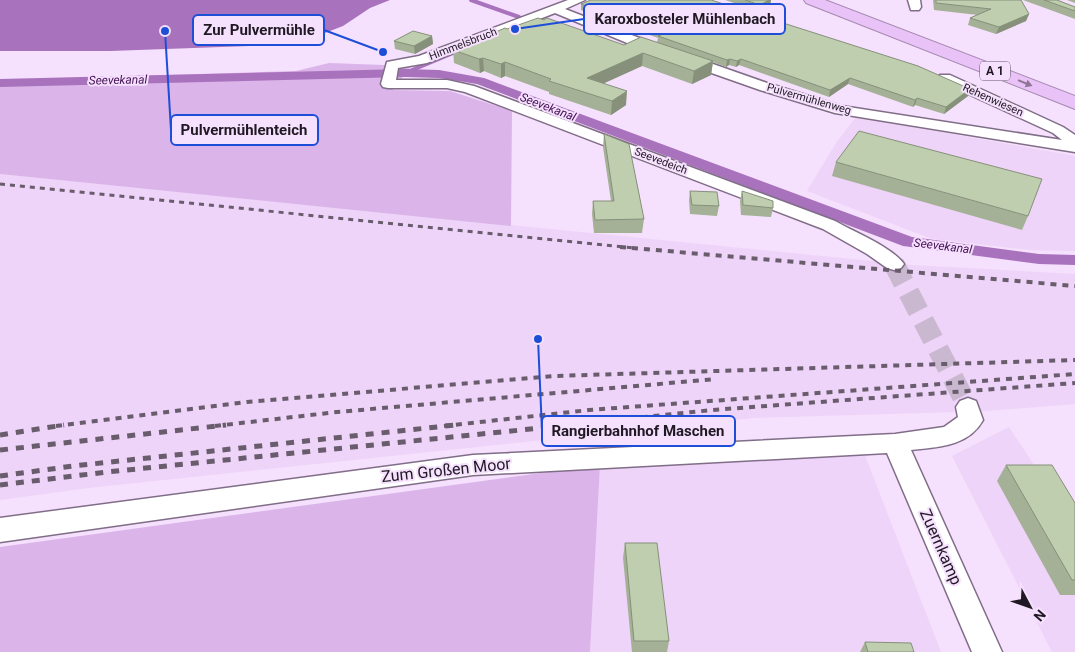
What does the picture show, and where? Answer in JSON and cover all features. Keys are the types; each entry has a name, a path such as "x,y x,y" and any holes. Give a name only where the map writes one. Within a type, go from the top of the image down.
{"highway":[{"name":"A 1","path":"811,0 1075,102"},
{"name":"A 1","path":"841,0 1075,88"}],"street":[{"name":"Himmelsbruch","path":"390,76 392,64 422,60 580,0"},
{"name":"Pulvermühlenweg","path":"554,9 701,65 840,110 1075,148"},
{"name":"Rehenwiesen","path":"936,74 1058,130 1075,142"},
{"name":"Seevedeich","path":"390,76 469,89 527,110 829,225 874,250 894,264"},
{"path":"894,443 950,436 971,420 968,407"},
{"name":"Zum Großen Moor","path":"0,530 473,465 894,443"},
{"name":"Zuernkamp","path":"894,443 987,652"}],"shaded area":[{"path":"0,0 390,0 370,8 343,26 317,36 277,45 110,51 0,51"},
{"path":"329,63 411,66 393,90 450,91 512,111 511,226 0,174 0,80 296,71"},
{"path":"856,117 1075,156 1075,251 1030,250 932,239 807,191 836,143"},
{"path":"0,174 912,265 1075,274 1075,404 987,411 753,418 88,488 0,500"},
{"path":"1009,427 1075,527 1075,652 1052,652 952,456"},
{"path":"861,445 941,652 590,652 600,465"},
{"path":"600,465 590,652 0,652 0,547"}],"building":[{"path":"591,0 711,0 918,66 970,89 946,107 917,98 915,100 850,78 830,90 741,59 737,61 727,60 658,36 663,34 581,4"},
{"path":"745,0 769,0 760,5"},
{"path":"936,0 1021,0 1029,14 999,27 970,18 991,9 936,3"},
{"path":"1044,0 1057,0 1075,7 1075,11"},
{"path":"538,18 544,20 547,18 624,45 641,37 713,61 694,71 643,53 587,78 627,91 612,101 549,81 551,79 505,62 501,64 483,58 479,59 453,50 505,28 507,29"},
{"path":"413,31 432,36 414,46 394,41"},
{"path":"859,131 1042,179 1028,216 836,162"},
{"path":"604,134 629,144 644,219 595,220 593,201 614,201"},
{"path":"690,191 717,192 719,206 692,205"},
{"path":"742,191 773,201 773,208 743,205"},
{"path":"1006,465 1052,465 1075,503 1075,580 1072,580"},
{"path":"625,543 657,543 669,641 634,641"},
{"path":"865,642 911,643 914,652 868,652"}],"waterway":[{"path":"471,0 519,17"},
{"path":"405,73 458,51"},
{"name":"Seevekanal","path":"0,83 405,73 439,74 480,81 909,242 1039,259 1075,260"}],"tunnel":[{"path":"894,264 968,407"}],"railway":[{"path":"0,184 634,248"},
{"path":"620,247 1075,286"},
{"path":"56,426 247,402 554,376 1075,360"},
{"path":"444,426 589,410 1075,374"},
{"path":"215,426 337,412 716,379"},
{"path":"558,426 712,410 1075,383"},
{"path":"0,435 64,425"},
{"path":"0,450 226,425"},
{"path":"0,476 73,466 455,425"},
{"path":"0,485 107,472 570,425"}],"place":[{"name":"Karoxbosteler Mühlenbach","path":"515,29"},
{"name":"Pulvermühlenteich","path":"165,31"},
{"name":"Zur Pulvermühle","path":"383,52"},
{"name":"Rangierbahnhof Maschen","path":"538,339"}]}
